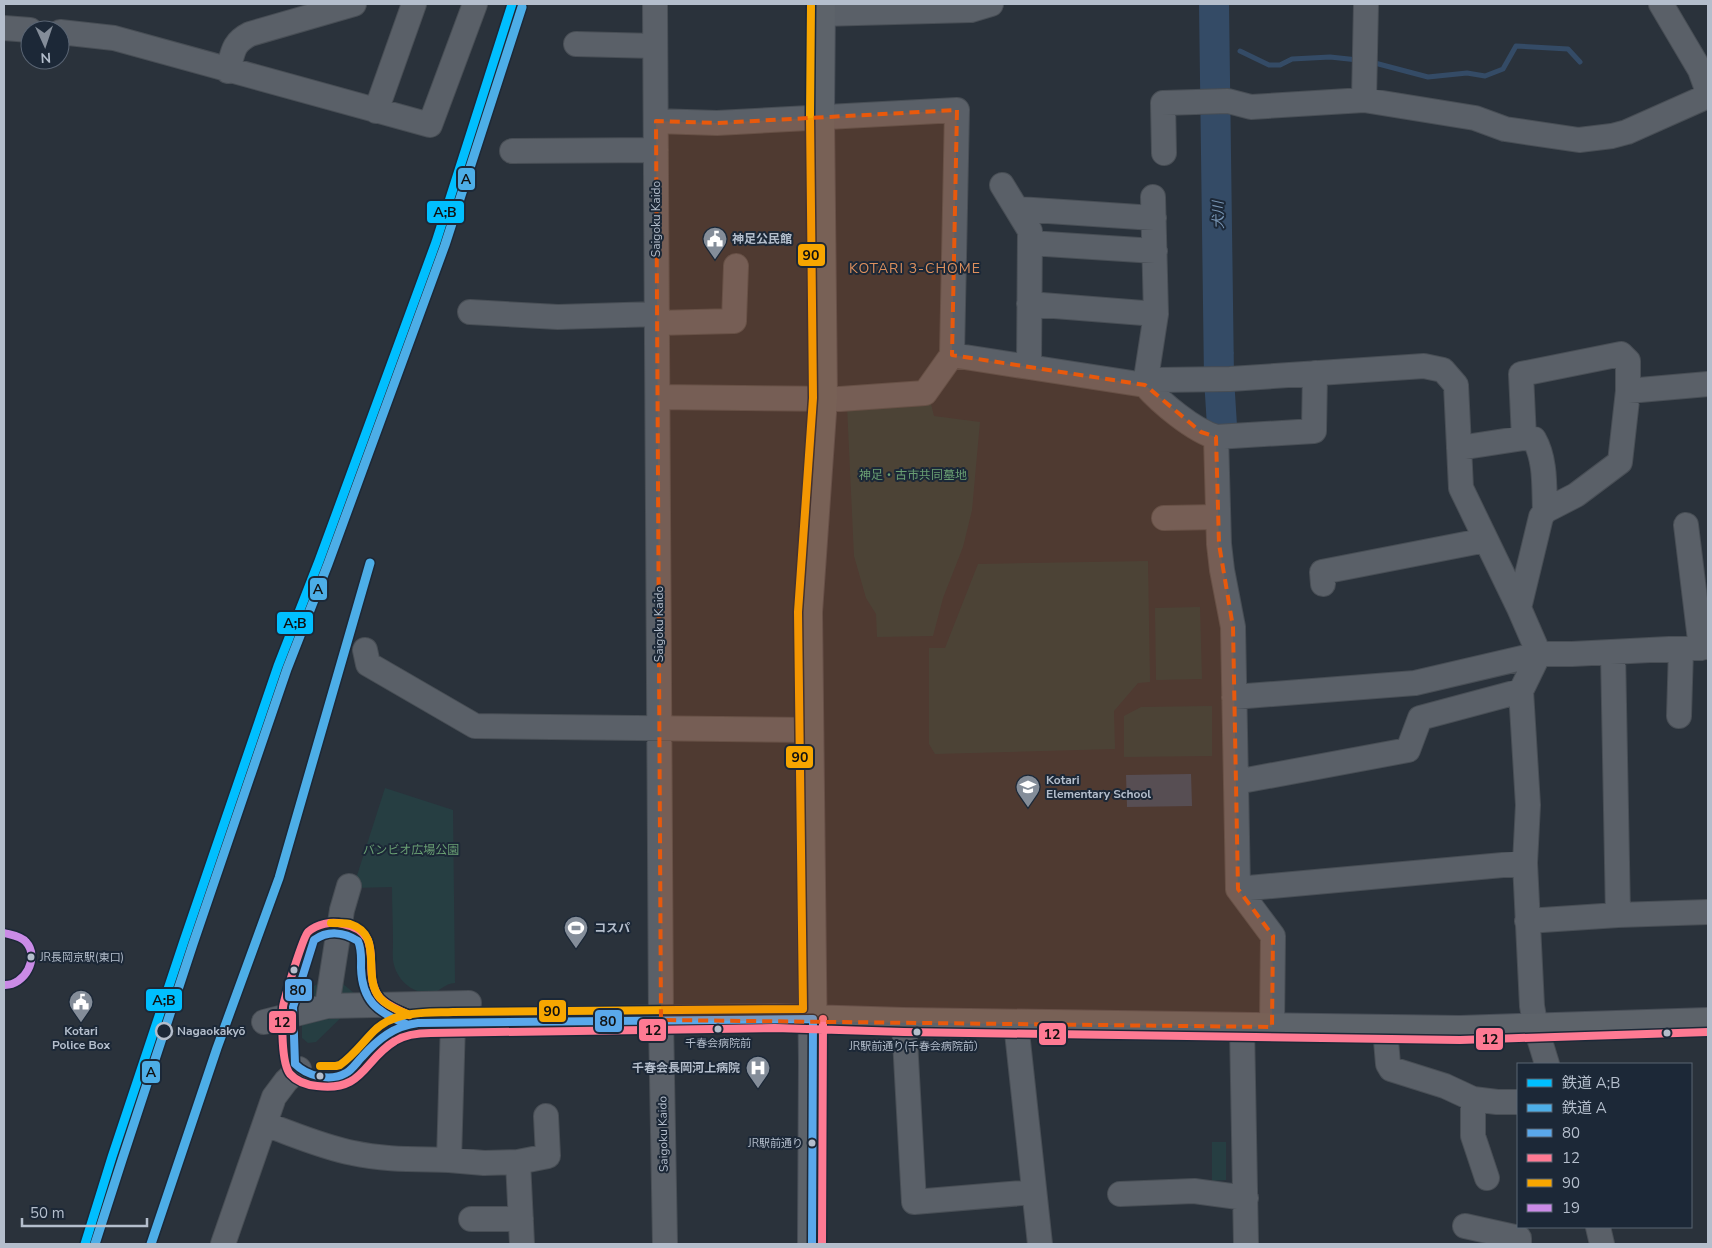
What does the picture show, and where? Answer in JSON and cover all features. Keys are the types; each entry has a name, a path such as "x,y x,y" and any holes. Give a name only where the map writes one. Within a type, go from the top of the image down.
{"main road":[{"path":"812,1244 808,612 823,398 820,9"},
{"path":"406,1024 461,1012 661,1020 812,1019 1460,1030 1708,1022"}],"street":[{"path":"228,71 236,44 241,38 354,4"},
{"path":"376,111 414,4"},
{"path":"70,33 114,38 228,71 430,125 475,4"},
{"name":"Saigoku Kaido","path":"655,4 661,1020 665,1244"},
{"path":"820,9 923,8 971,10 991,4"},
{"path":"1364,100 1366,4"},
{"path":"1164,153 1163,103 1216,102 1251,107 1364,100 1475,118 1505,129 1580,140 1627,132 1708,94 1700,70 1661,4"},
{"path":"4,28 20,29"},
{"path":"576,44 656,46"},
{"path":"656,121 717,123 957,110 952,355 925,393 823,398 658,396"},
{"path":"512,150 656,150"},
{"path":"1002,185 1030,231 1029,366"},
{"path":"1018,209 1153,207 1156,314 1145,385"},
{"path":"1030,243 1155,251"},
{"path":"470,312 558,317 734,321 736,266"},
{"path":"1029,304 1156,314"},
{"path":"1519,608 1541,517 1545,511 1576,495 1620,462 1628,391 1628,361 1621,354 1521,374 1524,438"},
{"path":"952,355 1145,385 1157,380 1221,379 1424,366 1443,370 1456,385 1461,488 1539,654 1521,691 1528,805 1525,863 1532,1006 1536,1028 1547,1063"},
{"path":"1145,385 1154,395 1201,432 1216,437 1314,431 1314,373"},
{"path":"1628,391 1708,384"},
{"path":"1216,437 1218,517 1222,570 1233,627 1238,889 1273,936 1272,1028"},
{"path":"1459,448 1524,438 1534,439 1539,448 1542,463 1545,511"},
{"path":"1164,518 1218,517"},
{"path":"1679,716 1697,648 1686,525"},
{"path":"1323,584 1322,572 1486,540"},
{"path":"1234,697 1415,683 1539,654 1697,648"},
{"path":"364,650 368,664 475,726 808,730"},
{"path":"1613,652 1618,915"},
{"path":"1236,782 1408,750 1420,718 1521,691"},
{"path":"1238,889 1525,863"},
{"path":"327,1006 342,910 349,886"},
{"path":"1527,921 1708,912"},
{"path":"264,1022 327,1006 461,1012 449,1160"},
{"path":"904,1022 914,1202 1034,1192"},
{"path":"1016,1023 1040,1244"},
{"path":"1242,1027 1246,1244"},
{"path":"1385,1029 1388,1064 1391,1069 1445,1086 1473,1099 1517,1102"},
{"path":"223,1244 274,1097 286,1081 299,1069"},
{"path":"1473,1099 1472,1136 1487,1178"},
{"path":"265,1124 333,1149 353,1154 484,1163 518,1162 548,1156 546,1116"},
{"path":"518,1162 522,1244"},
{"path":"1120,1194 1194,1191 1246,1198"},
{"path":"471,1219 521,1219"},
{"path":"1465,1226 1519,1238 1519,1244"},
{"path":"1598,1228 1602,1244"}],"highlighted area":[{"path":"957,110 952,355 1145,385 1201,432 1216,437 1219,544 1233,627 1238,889 1273,936 1272,1027 661,1020 656,121 717,123"}],"green space":[{"name":"神足・古市共同墓地","path":"930,400 934,416 980,422 972,510 963,547 943,598 933,636 877,637 876,614 866,598 854,556 847,406"},
{"path":"1148,561 1150,682 1138,683 1114,711 1115,749 935,754 929,744 929,648 945,648 978,564"},
{"path":"1200,607 1202,679 1156,680 1155,608"},
{"path":"1212,706 1212,756 1124,757 1124,716 1141,707"},
{"name":"バンビオ広場公園","path":"385,788 453,810 455,983 451,983 431,993 421,992 406,984 399,976 393,962 392,887 353,888"},
{"path":"337,982 343,984 354,993 355,1004 316,1042 308,1043 302,1038 302,1023 304,1006 309,992 313,986 320,983"},
{"path":"1212,1142 1226,1142 1226,1180 1212,1181"}],"water":[{"path":"1191,774 1192,806 1127,807 1126,775"}],"waterway":[{"name":"犬川","path":"1214,4 1219,378 1222,426"},
{"path":"1371,62 1428,77 1467,73 1485,76 1503,69 1516,46 1568,49 1580,62"},
{"path":"1240,51 1269,65 1280,65 1292,59 1330,57 1358,60"},
{"path":"1219,337 1231,353"}],"rail line":[{"name":"A;B","path":"85,1244 184,941 278,666 319,561 436,242 512,4"},
{"name":"A","path":"95,1244 193,944 287,669 328,564 445,245 522,7"},
{"name":"A","path":"151,1244 217,1048 279,878 370,563"}],"transit line":[{"name":"90","path":"320,1066 340,1065 382,1024 391,1019 411,1014 803,1009 798,612 813,398 810,116 811,4"},
{"name":"90","path":"331,923 350,924 361,929 367,937 370,946 372,979 380,998 398,1010 410,1015"},
{"name":"12","path":"409,1015 383,1001 374,988 371,955 365,936 357,929 338,923 324,924 316,927 308,932 306,936 294,968 283,1007 283,1042 287,1069 293,1077 306,1084 333,1087 345,1084 362,1073 384,1049 395,1041 408,1035 426,1033 775,1028 904,1032 1460,1040 1708,1032"},
{"name":"19","path":"4,933 24,940 30,948 31,955 31,962 24,976 12,984 4,985"},
{"name":"80","path":"406,1024 379,1010 368,997 362,979 361,951 358,941 336,933 314,940 293,1007 295,1064 306,1072 319,1076 333,1077 346,1073 368,1050 387,1034 401,1027 418,1023 813,1019"},
{"name":"80","path":"812,1244 813,1019"},
{"name":"12","path":"822,1244 823,1019"}],"place":[{"name":"神足公民館","path":"715,260"},
{"name":"Kotari Elementary School","path":"1028,808"},
{"name":"コスパ","path":"576,949"},
{"name":"JR長岡京駅(東口)","path":"31,957"},
{"name":"Kotari Police Box","path":"81,1023"},
{"name":"千春会病院前","path":"718,1029"},
{"name":"Nagaokakyō","path":"164,1031"},
{"name":"JR駅前通り(千春会病院前）","path":"917,1032"},
{"name":"千春会長岡河上病院","path":"758,1089"},
{"name":"JR駅前通り","path":"812,1143"}],"district":[{"name":"KOTARI 3-CHOME","path":"915,268"}]}
